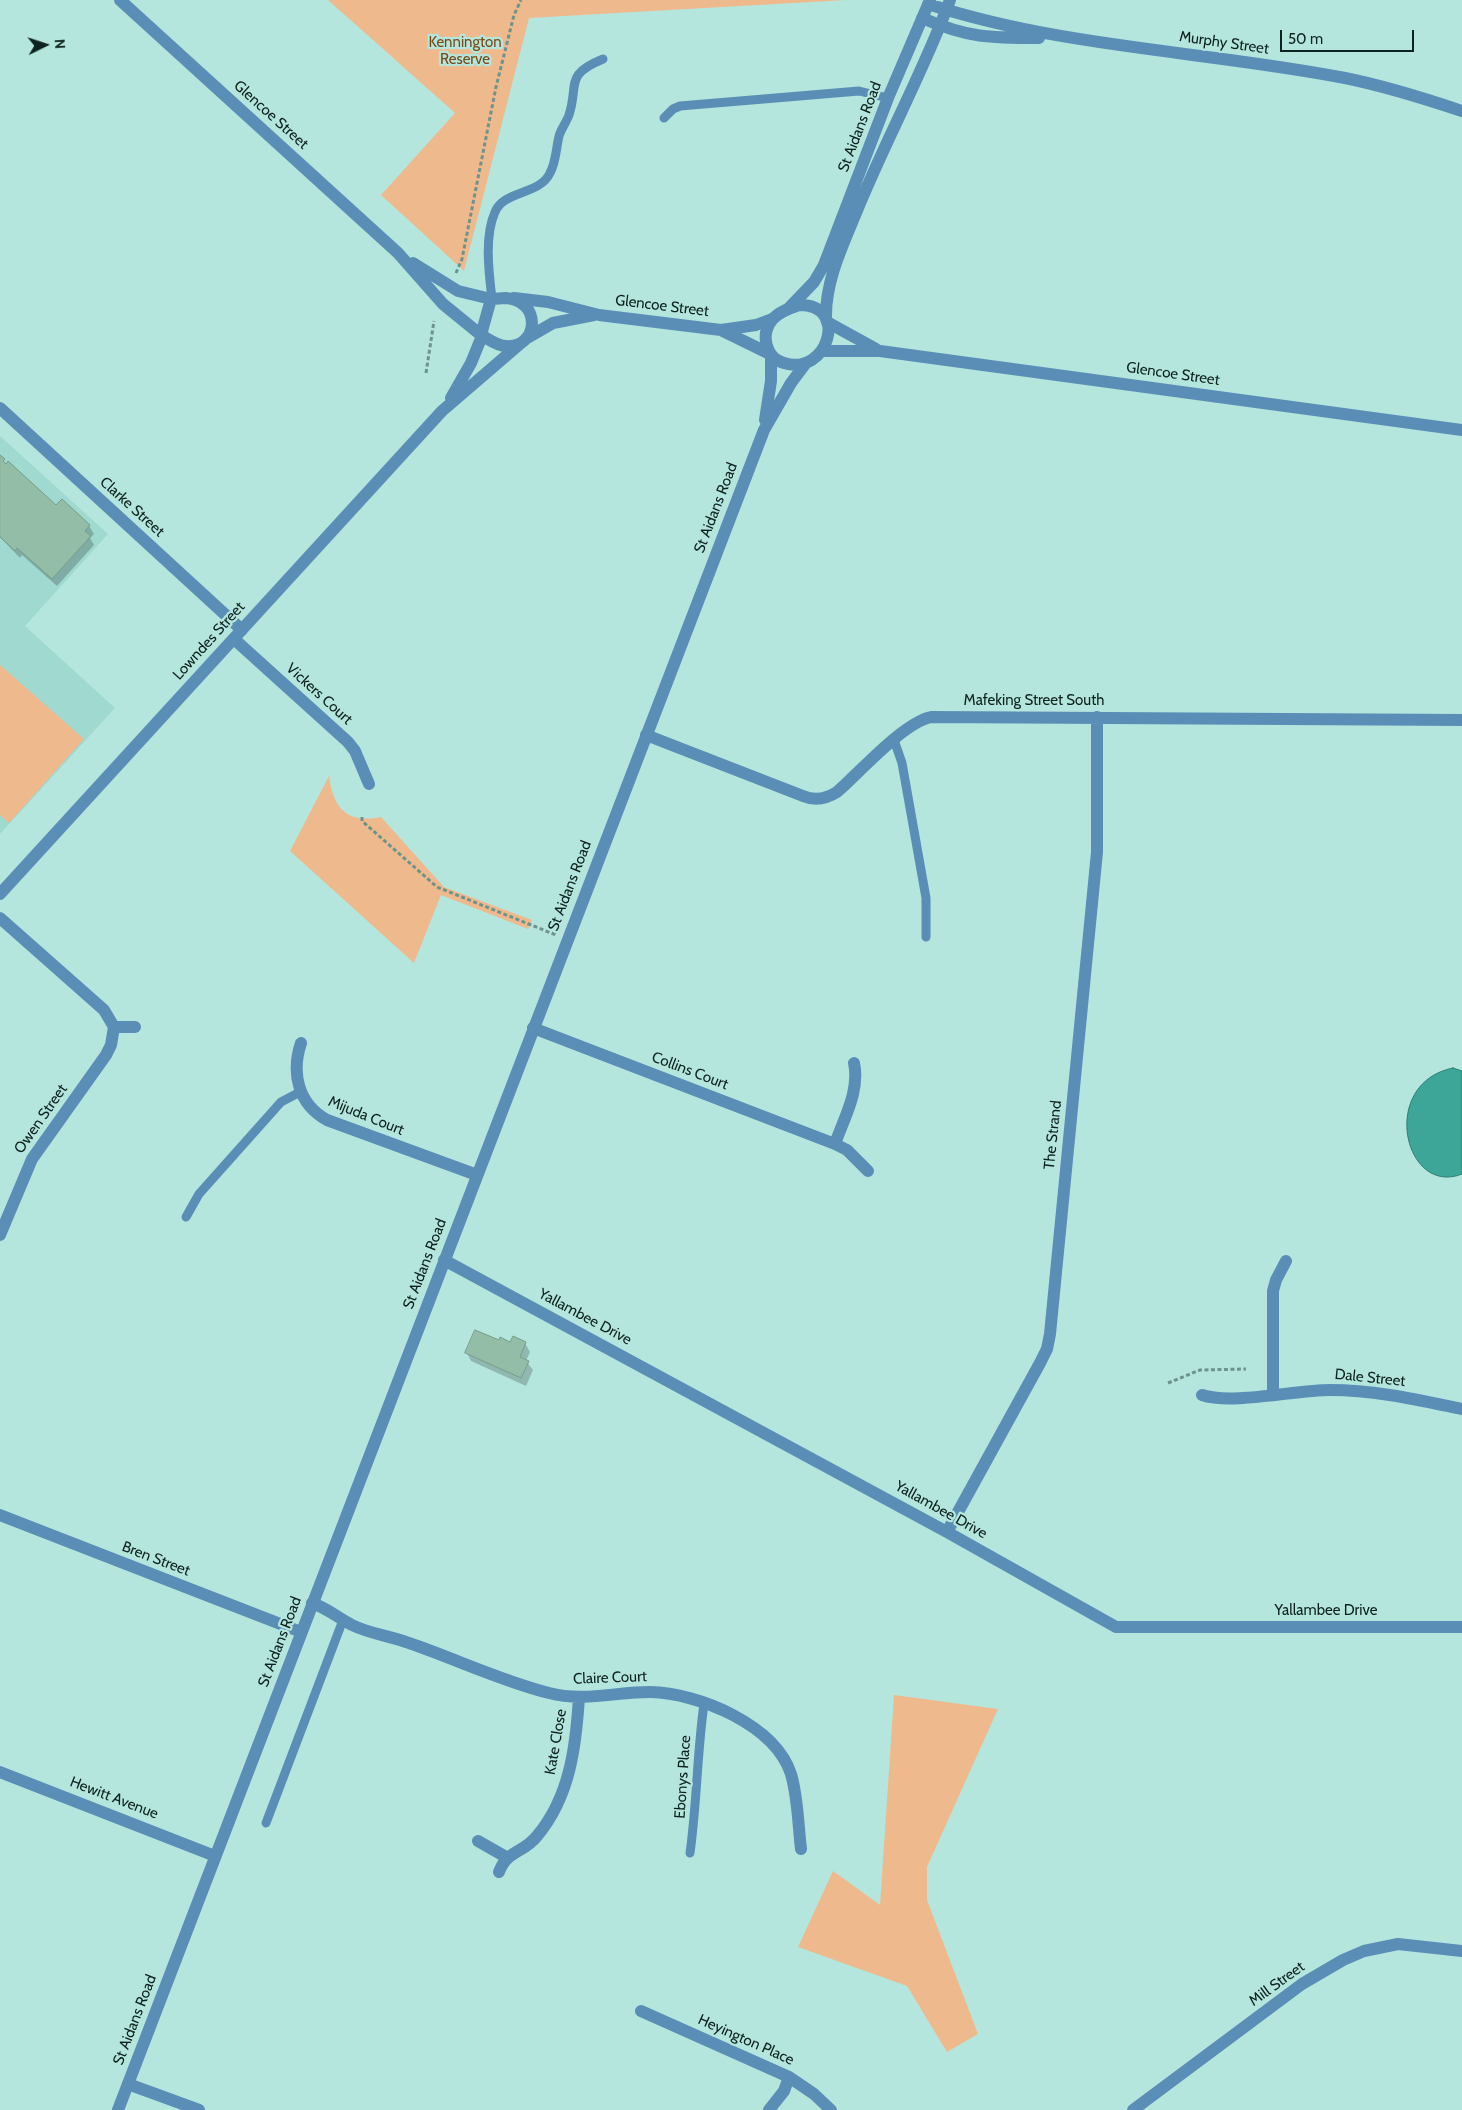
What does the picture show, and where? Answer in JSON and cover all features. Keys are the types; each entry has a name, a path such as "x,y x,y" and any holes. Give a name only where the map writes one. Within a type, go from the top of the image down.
{"street":[{"name":"Glencoe Street","path":"120,0 400,254 443,304 482,335"},
{"name":"Murphy Street","path":"929,2 948,5 997,24 1066,38 1328,75 1411,94 1462,111"},
{"name":"St Aidans Road","path":"789,308 814,282 824,265 888,98 929,2"},
{"name":"St Aidans Road","path":"826,321 829,288 841,250 884,146 948,5"},
{"name":"Murphy Street","path":"922,18 940,26 974,36 1066,38"},
{"name":"Glencoe Street","path":"400,254 458,292 491,299"},
{"name":"Glencoe Street","path":"514,298 548,302 599,315 721,330 756,325 772,320"},
{"path":"514,298 527,307 531,314 532,322 524,340 506,346 482,335 491,299 514,298"},
{"path":"807,305 820,312 826,321 828,340 822,351 806,363 788,364 769,355 766,337 772,320 789,308 807,305"},
{"name":"Glencoe Street","path":"524,340 553,323 599,315"},
{"name":"Glencoe Street","path":"826,321 853,338 880,351"},
{"name":"Glencoe Street","path":"721,330 769,355"},
{"name":"Lowndes Street","path":"442,411 464,378 482,335"},
{"name":"Lowndes Street","path":"0,894 442,411 524,340"},
{"name":"Glencoe Street","path":"822,351 880,351 1462,430"},
{"name":"St Aidans Road","path":"764,430 771,381 769,355"},
{"name":"St Aidans Road","path":"118,2110 764,430 794,378 806,363"},
{"name":"Clarke Street","path":"0,408 238,634"},
{"name":"Vickers Court","path":"238,634 348,742 355,751 369,784"},
{"name":"Mafeking Street South","path":"646,735 815,799 830,796 837,792 894,740 916,723 931,717 1462,720"},
{"name":"The Strand","path":"947,1532 1047,1349 1050,1334 1097,852 1097,717"},
{"path":"0,918 104,1010 114,1027 135,1027"},
{"name":"Owen Street","path":"0,1235 28,1166 106,1055 111,1045 114,1027"},
{"name":"Collins Court","path":"533,1028 834,1144 848,1150 868,1171"},
{"name":"Mijuda Court","path":"301,1043 296,1065 300,1092 316,1113 327,1120 477,1175"},
{"path":"834,1144 854,1092 856,1073 854,1063"},
{"name":"Yallambee Drive","path":"444,1260 947,1532 1116,1627 1462,1627"},
{"path":"1274,1394 1273,1291 1286,1260"},
{"name":"Dale Street","path":"1202,1395 1224,1398 1361,1390 1462,1409"},
{"name":"Bren Street","path":"0,1515 301,1632"},
{"name":"Claire Court","path":"312,1603 331,1611 343,1620 360,1628 409,1643 550,1693 579,1697 651,1692 667,1694 704,1704 746,1722 773,1744 790,1772 795,1793 801,1849"},
{"name":"Kate Close","path":"506,1857 527,1846 537,1836 563,1790 574,1751 579,1697"},
{"name":"Hewitt Avenue","path":"0,1772 215,1856"},
{"path":"478,1841 506,1857 499,1872"},
{"name":"Mill Street","path":"1133,2110 1302,1984 1342,1960 1364,1950 1398,1944 1462,1951"},
{"name":"Heyington Place","path":"641,2011 789,2077 814,2094 831,2110"},
{"path":"769,2110 784,2091 789,2077"},
{"path":"128,2084 199,2110"}],"lane":[{"path":"491,299 490,237 496,210 505,201 538,186 549,176 562,128 569,115 574,81 584,69 603,59"},
{"path":"664,118 673,109 690,105 858,91 888,98"},
{"path":"894,740 902,763 926,898 926,937"},
{"path":"186,1217 199,1194 280,1102 300,1092"},
{"path":"266,1823 343,1620"},
{"name":"Ebonys Place","path":"690,1853 698,1793 698,1744 704,1704"}],"path":[{"path":"451,280 462,259 496,87 514,15 521,0"},
{"path":"426,373 434,321"},
{"path":"362,817 362,820 437,887 550,933"},
{"path":"1168,1383 1200,1370 1246,1369"}],"shaded area":[{"path":"0,436 108,534 25,626 115,708 0,834"},
{"path":"1453,1068 1462,1071 1462,1174 1442,1177 1426,1169 1414,1155 1408,1135 1408,1114 1415,1094 1429,1078"}],"green space":[{"name":"Kennington Reserve","path":"328,0 846,0 529,18 464,271 381,195 455,113"},
{"path":"0,665 84,739 9,823 0,815"},
{"path":"329,776 334,797 344,811 351,816 359,818 381,817 444,887 532,920 528,929 441,895 414,963 290,851"},
{"path":"894,1695 998,1709 927,1867 927,1900 978,2034 947,2052 907,1986 798,1947 833,1871 880,1905"}],"building":[{"path":"0,455 5,459 3,461 6,464 8,461 56,505 62,499 90,525 85,531 91,536 52,579 17,548 15,551 0,537"},
{"path":"475,1330 499,1340 500,1337 510,1342 513,1336 526,1342 520,1357 529,1361 521,1378 465,1353"}]}
